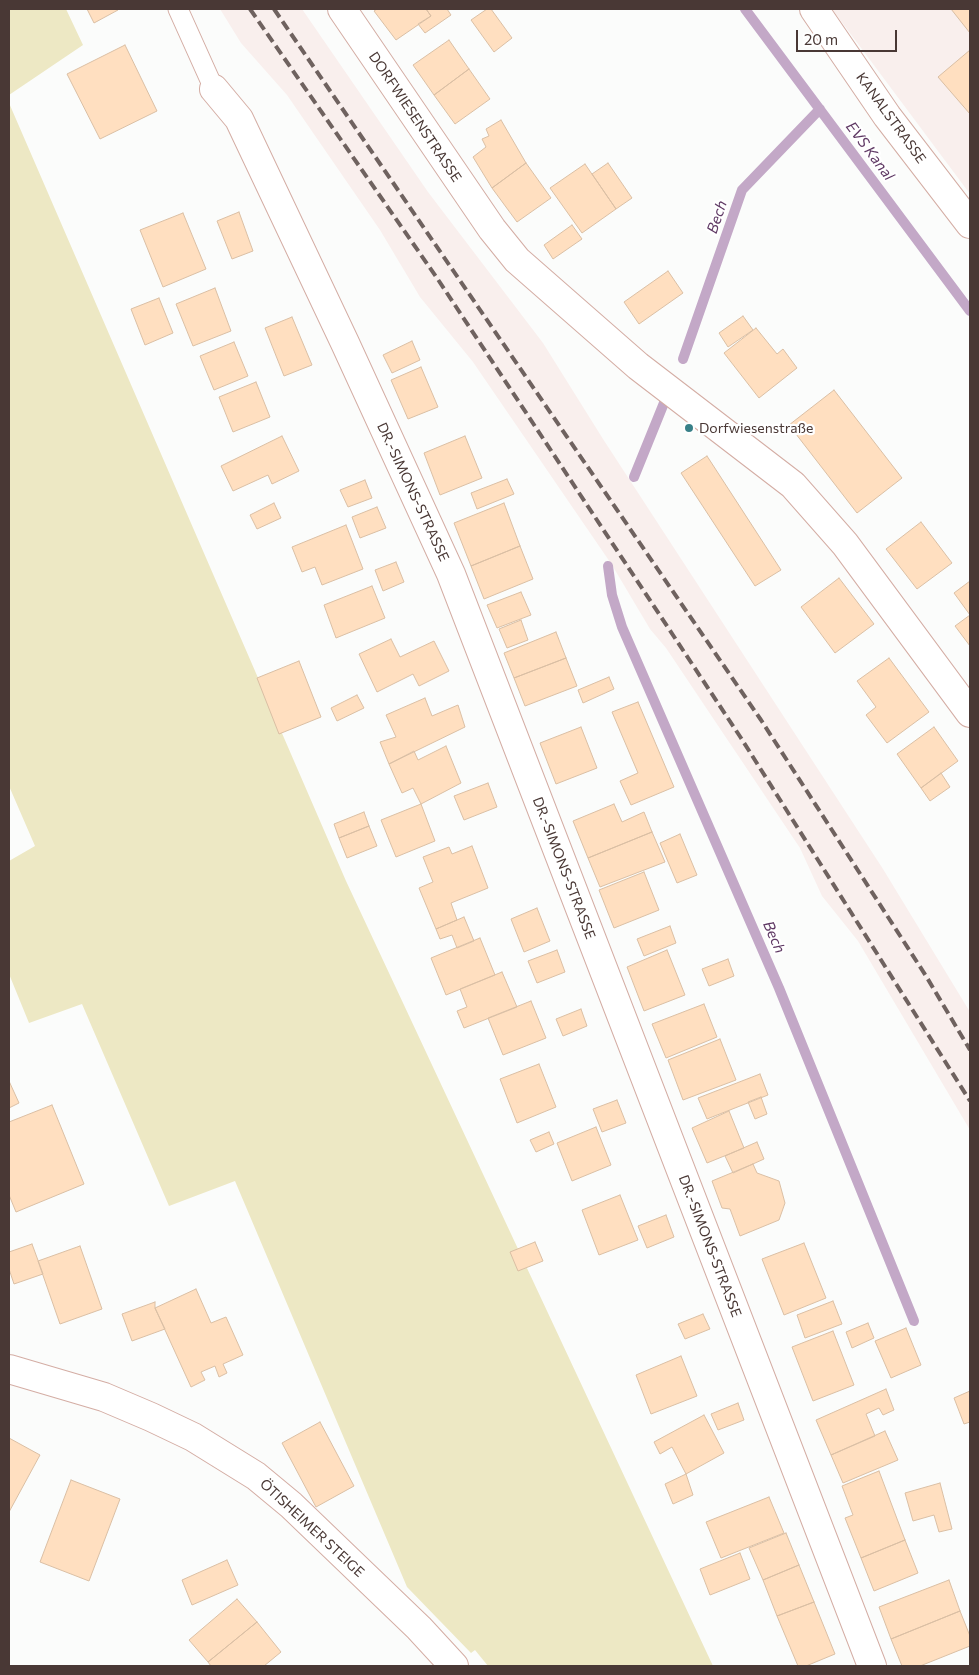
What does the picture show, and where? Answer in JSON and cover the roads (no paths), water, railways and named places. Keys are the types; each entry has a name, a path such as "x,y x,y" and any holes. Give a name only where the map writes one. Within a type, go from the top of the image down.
{"street":[{"name":"DORFWIESENSTRASSE","path":"342,9 492,229 517,260 638,366 792,485 845,544 970,713"},
{"name":"KANALSTRASSE","path":"814,9 887,116 970,224"},
{"name":"DR.-SIMONS-STRASSE","path":"214,89 239,119 345,343 450,574 872,1666"},
{"name":"ÖTISHEIMER STEIGE","path":"9,1369 104,1397 151,1417 193,1437 256,1476 393,1603 454,1666"}],"lane":[{"path":"178,9 214,89"}],"waterway":[{"name":"EVS Kanal","path":"745,9 970,311"},
{"name":"Bech","path":"683,359 742,190 820,109"},
{"name":"Bech","path":"634,477 666,398"},
{"name":"Bech","path":"608,566 612,595 622,627 779,988 914,1321"}],"railway":[{"path":"250,9 437,278 741,738 970,1101"},
{"path":"274,9 761,720 926,976 970,1050"}],"place":[{"name":"Dorfwiesenstraße","path":"689,428"}]}
